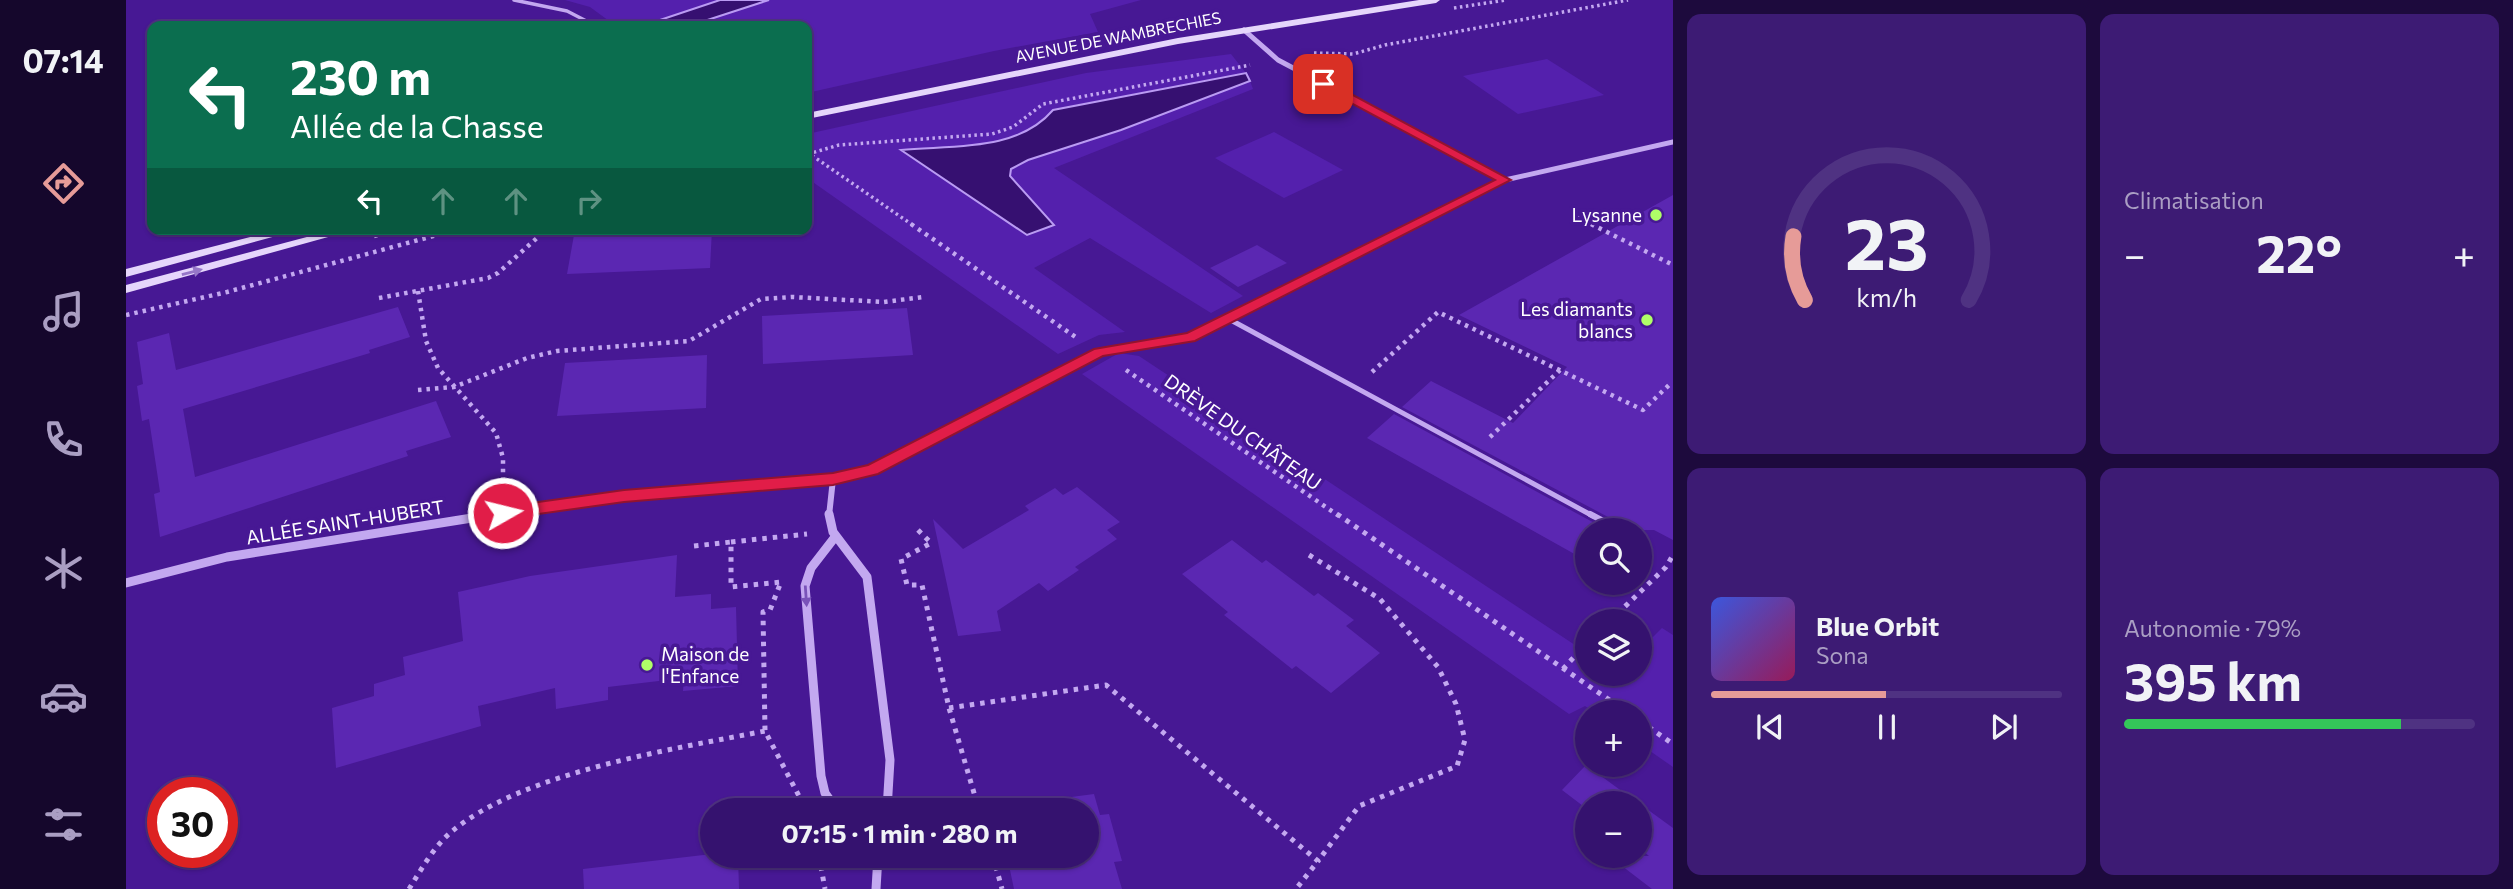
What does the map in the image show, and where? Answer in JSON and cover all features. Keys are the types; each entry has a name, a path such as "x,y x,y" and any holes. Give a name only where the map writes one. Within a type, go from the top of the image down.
{"main road":[{"name":"AVENUE DE WAMBRECHIES","path":"812,115 1013,72 1244,30 1436,0"},
{"path":"126,273 273,235"},
{"path":"126,289 328,235"}],"street":[{"path":"1244,30 1278,60 1505,180"},
{"name":"ALLÉE SAINT-HUBERT","path":"126,583 227,557 582,501 833,479 873,470 1100,352 1177,342 1505,180 1673,142"},
{"path":"833,479 828,514 835,537 856,558 867,577 890,760 888,798"},
{"path":"829,798 821,776 805,586 811,568 835,537"},
{"path":"876,868 876,889"}],"lane":[{"path":"514,0 560,7 589,21"},
{"path":"1227,318 1598,518"}],"path":[{"path":"812,152 839,145 992,134 1013,127 1043,104 1307,53 1353,54 1385,45 1628,0"},
{"name":"DRÈVE DU CHÂTEAU","path":"812,156 1609,700"},
{"path":"1571,214 1673,265"},
{"path":"126,315 227,292 437,235"},
{"path":"379,298 498,273 540,235"},
{"path":"418,291 426,341 438,368 496,433 503,458 505,486 501,497"},
{"path":"418,390 454,387 527,358 557,351 690,341 706,335 745,305 772,297 895,304 923,297"},
{"path":"1354,388 1438,312 1643,410 1669,386 1673,387"},
{"path":"1474,452 1560,370"},
{"path":"918,530 931,543 901,559 906,585 922,585 949,708 975,798"},
{"path":"694,546 809,534"},
{"path":"732,542 731,587 781,582"},
{"path":"1296,889 1359,806 1457,766 1465,740 1456,704 1438,667 1380,599 1309,555"},
{"path":"1622,609 1665,567 1673,555"},
{"path":"784,575 770,610 763,612 765,731 799,798"},
{"path":"1563,669 1575,656"},
{"path":"949,708 1107,685 1318,861"},
{"path":"1652,729 1673,744"},
{"path":"409,889 451,832 491,807 561,780 690,745 765,731"},
{"path":"821,868 825,889"},
{"path":"996,868 1002,889"}],"shaded area":[{"path":"565,0 720,0 658,21 609,21 590,7"},
{"path":"720,0 769,0 704,21 657,21"},
{"path":"769,0 1141,0 1090,14 1098,32 994,51 812,92 812,21 704,21"},
{"path":"1231,54 1246,73 1053,109 1038,123 1003,139 963,146 902,150 1027,235 1054,224 1010,176 1011,169 1028,160 1121,130 1250,81 1253,89 1054,168 1243,296 1211,313 1090,238 1034,268 1125,332 1099,335 1058,354 812,182 812,133 1086,73"},
{"path":"1547,59 1604,95 1518,114 1463,76"},
{"path":"1246,73 1250,81 1121,130 1028,160 1011,169 1010,176 1054,225 1027,235 901,150 1003,140 1038,124 1053,110"},
{"path":"1274,132 1343,170 1284,198 1215,158"},
{"path":"1119,353 1139,356 1575,645 1575,686 1652,686 1652,638 1662,628 1673,635 1673,767 1652,752 1652,700 1575,700 1575,711 1569,714 1082,374"}],"building":[{"path":"1673,195 1673,540 1652,530 1652,518 1610,518 1402,407 1431,381 1513,423 1567,367 1459,315"},
{"path":"574,235 712,235 710,268 567,274"},
{"path":"1257,245 1287,263 1238,287 1210,268"},
{"path":"398,307 410,337 369,350 370,353 183,409 195,477 436,401 451,437 406,451 408,456 160,537 154,494 160,492 149,419 142,421 137,386 143,384 137,342 169,333 176,370"},
{"path":"907,308 913,355 763,364 762,316"},
{"path":"707,355 706,408 557,416 565,363"},
{"path":"1394,414 1586,518 1575,518 1575,554 1367,438"},
{"path":"1077,487 1120,522 1107,530 1117,539 1075,567 1079,570 1048,591 1039,583 997,611 1001,631 958,636 933,519 963,549 1029,510 1025,506 1055,488 1063,495"},
{"path":"1232,540 1262,563 1266,560 1314,596 1318,593 1354,620 1346,626 1380,653 1331,693 1296,666 1292,669 1224,615 1228,612 1182,574"},
{"name":"Maison de l'Enfance","path":"677,555 675,597 711,594 711,609 736,607 738,686 683,691 684,678 608,687 608,700 556,709 555,688 478,706 481,726 336,768 332,708 374,696 374,684 405,675 403,657 463,641 458,592 530,576"},
{"path":"1575,776 1602,777 1622,791 1575,791 1575,800 1562,790"},
{"path":"1094,794 1095,798 1064,798"},
{"path":"1099,812 1100,815 1109,814 1122,861 1114,862 1122,889 1014,889 1010,868 1099,868"},
{"path":"1652,813 1673,828 1673,889 1652,889 1625,868 1652,868"},
{"path":"700,855 700,868 738,868 739,889 584,889 583,869"}],"place":[{"name":"Lysanne","path":"1656,215"},
{"name":"Les diamants blancs","path":"1647,320"},
{"name":"Maison de l'Enfance","path":"647,665"}],"route":[{"path":"503,513 624,496 833,479 873,470 1100,352 1134,345 1177,342 1190,337 1482,189 1505,180 1323,84"}]}
